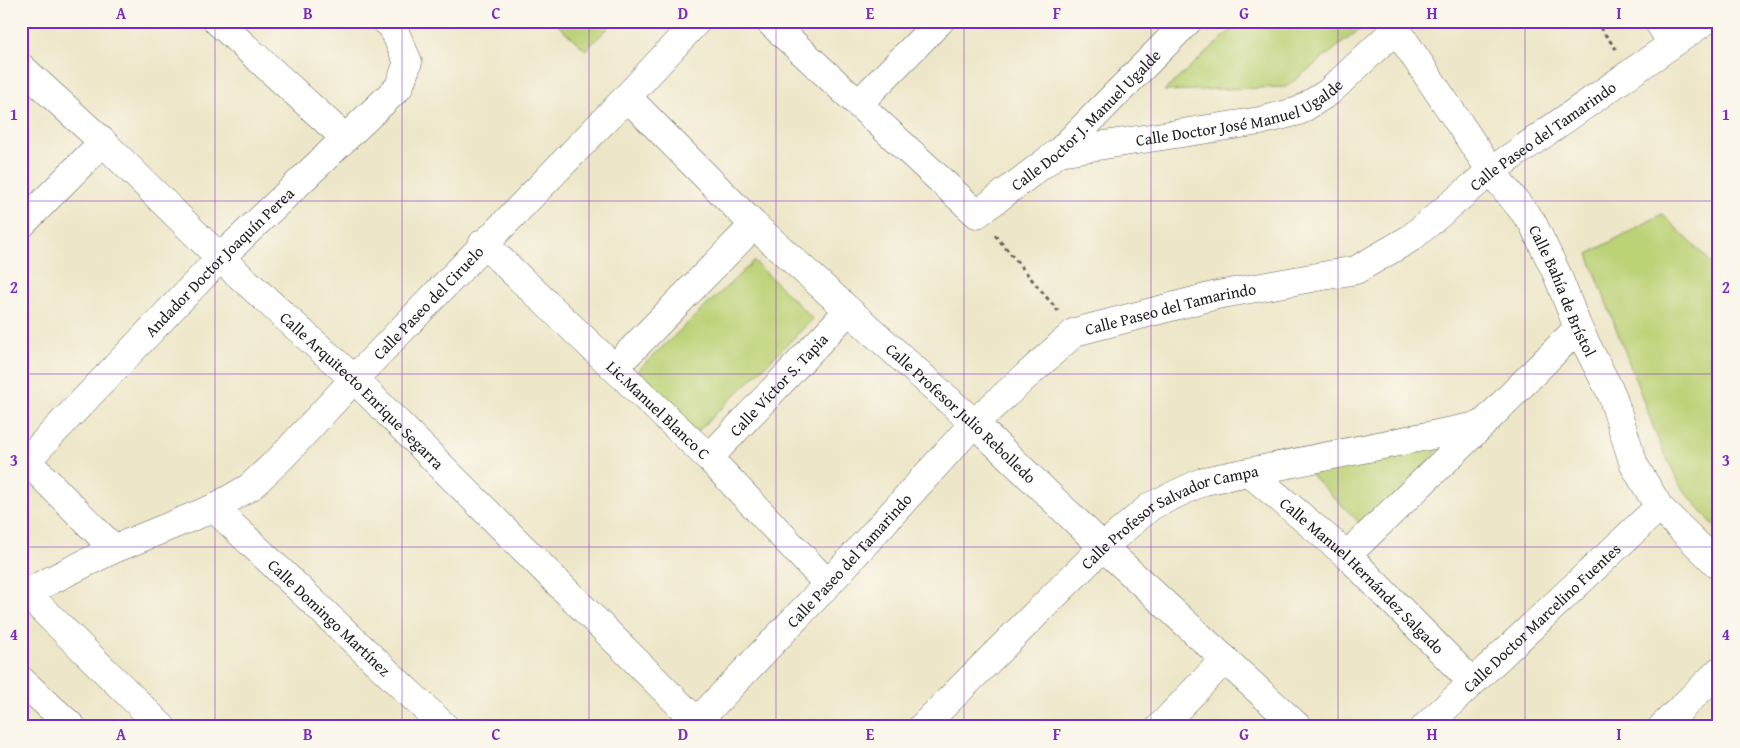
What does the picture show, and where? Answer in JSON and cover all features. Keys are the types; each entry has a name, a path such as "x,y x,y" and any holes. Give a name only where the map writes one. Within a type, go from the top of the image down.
{"street":[{"path":"217,21 345,138"},
{"name":"Andador Doctor Joaquín Perea","path":"24,457 220,258 399,87 408,62 392,26 386,21"},
{"name":"Calle Paseo del Ciruelo","path":"23,592 114,549 214,508 250,487 282,457 483,243 627,97 697,21"},
{"path":"769,21 977,214"},
{"path":"859,103 940,21"},
{"name":"Calle Doctor J. Manuel Ugalde","path":"977,214 1059,152 1188,21"},
{"path":"1658,21 1672,44"},
{"name":"Calle Paseo del Tamarindo","path":"694,724 828,584 974,423 1075,332 1217,295 1356,270 1411,238 1490,171 1705,21"},
{"name":"Calle Doctor José Manuel Ugalde","path":"1059,152 1260,121 1299,111 1329,92 1394,25"},
{"name":"Calle Bahía de Brístol","path":"1394,25 1490,171 1532,222 1558,274 1578,328 1612,395 1634,465 1659,507 1719,566"},
{"name":"Calle Arquitecto Enrique Segarra","path":"21,67 103,142 220,258 354,379 694,724"},
{"name":"Calle Profesor Julio Rebolledo","path":"627,97 754,225 974,423 1103,548 1298,727"},
{"path":"21,225 103,142"},
{"path":"615,367 754,225"},
{"name":"Lic.Manuel Blanco C","path":"483,243 709,458 828,584"},
{"name":"Calle Víctor S. Tapia","path":"709,458 848,311"},
{"path":"1348,555 1482,425 1578,328"},
{"name":"Calle Profesor Salvador Campa","path":"922,727 1103,548 1150,506 1204,481 1482,425"},
{"path":"24,457 114,549"},
{"name":"Calle Manuel Hernández Salgado","path":"1250,473 1348,555 1472,682"},
{"name":"Calle Doctor Marcelino Fuentes","path":"1425,727 1659,507"},
{"name":"Calle Domingo Martínez","path":"214,508 445,727"},
{"path":"23,592 162,727"},
{"path":"1160,727 1225,659"},
{"path":"1662,727 1719,671"},
{"path":"21,680 72,727"}],"path":[{"path":"1596,21 1633,71"},
{"path":"977,214 1075,332"}],"green space":[{"path":"553,21 615,21 586,50"},
{"path":"1241,21 1366,21 1368,23 1286,87 1164,91"},
{"path":"1662,214 1719,270 1719,531 1681,487 1659,442 1588,254"},
{"path":"754,261 813,319 695,434 638,370"},
{"path":"1446,442 1366,529 1308,472"}]}
